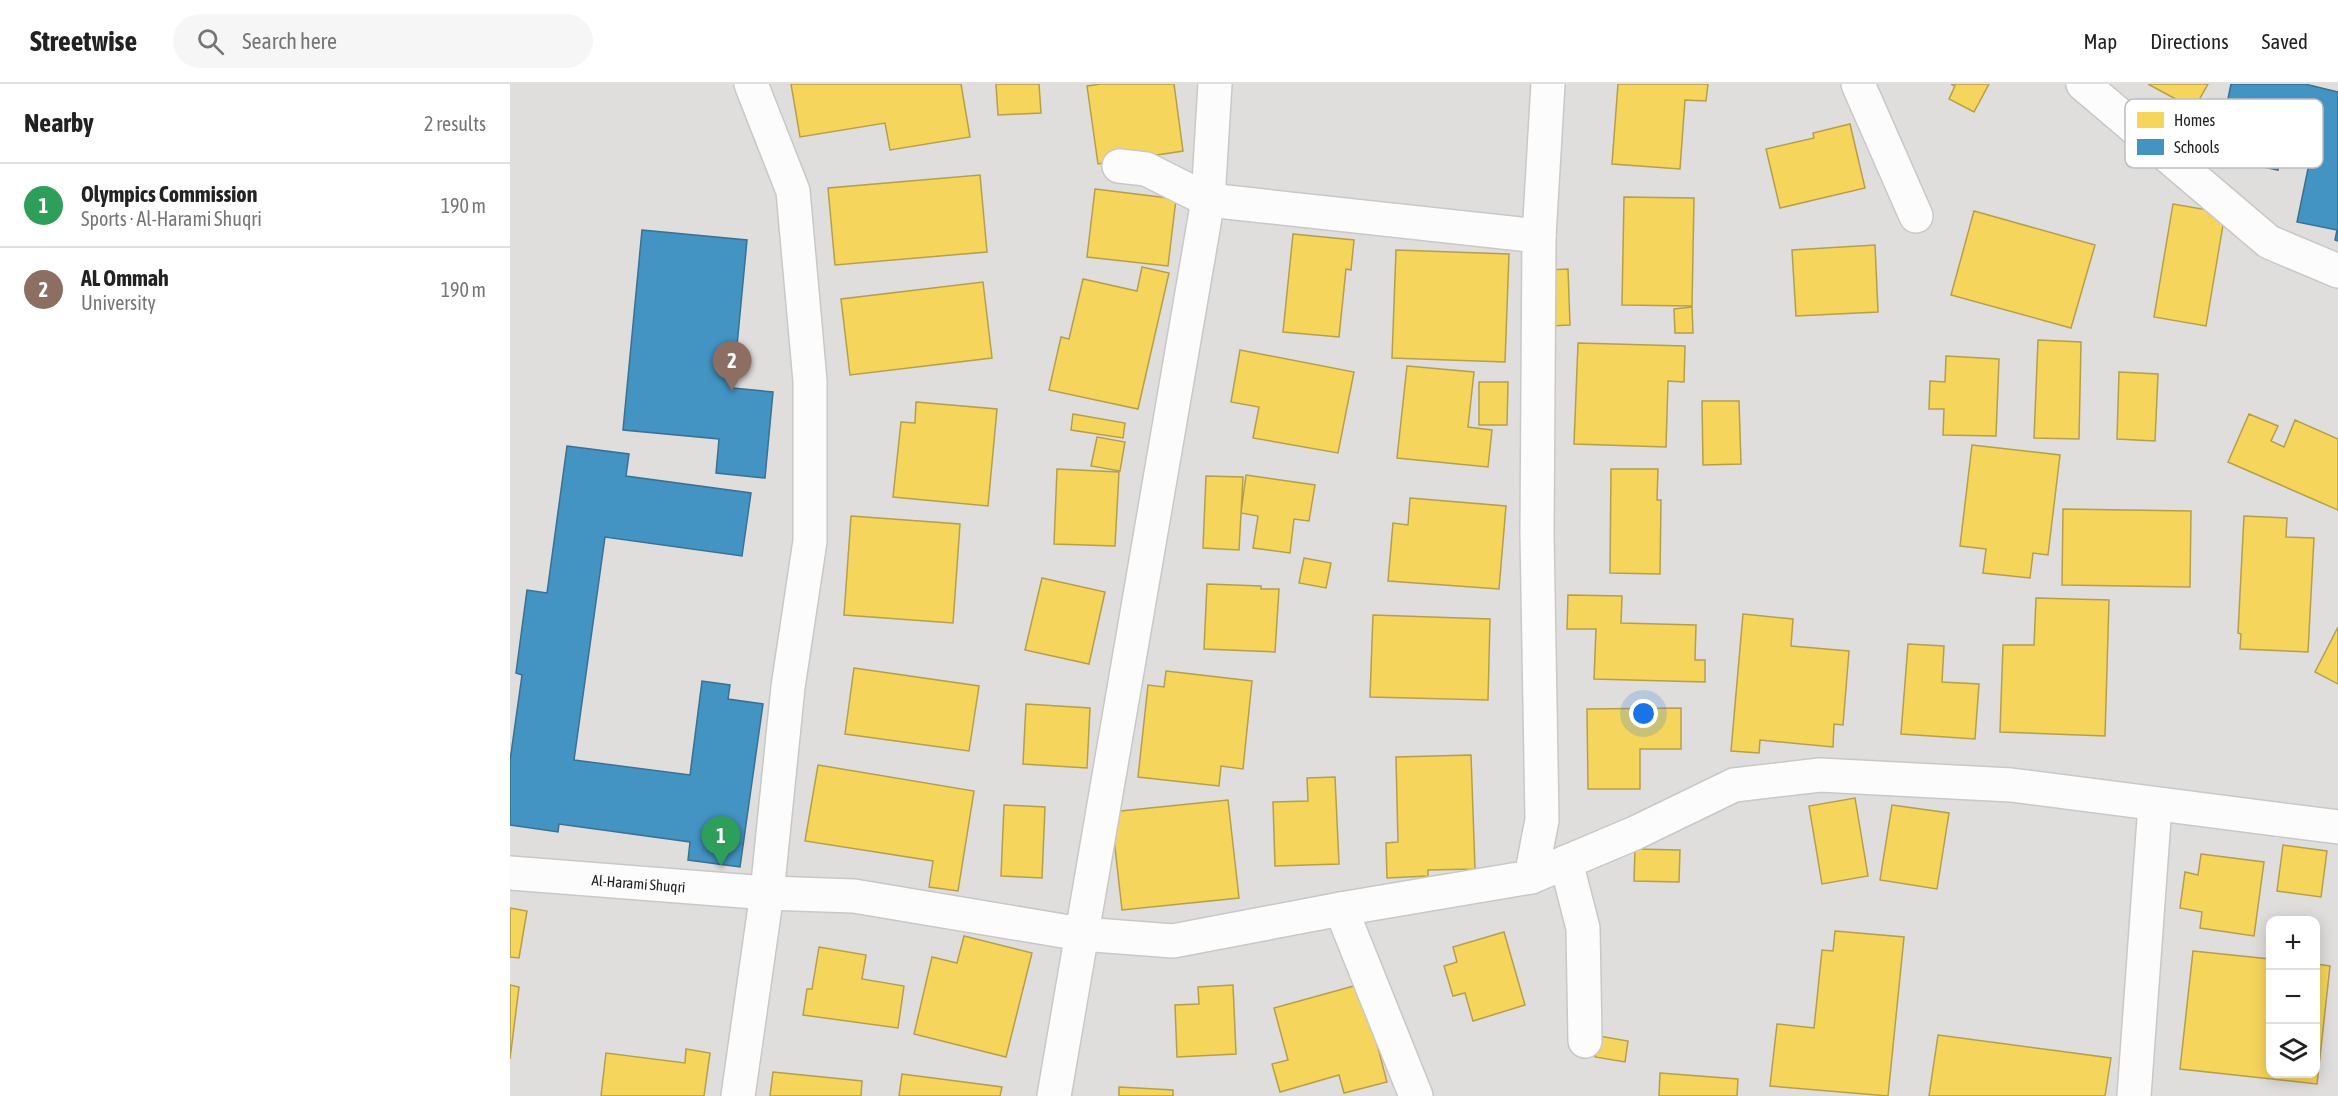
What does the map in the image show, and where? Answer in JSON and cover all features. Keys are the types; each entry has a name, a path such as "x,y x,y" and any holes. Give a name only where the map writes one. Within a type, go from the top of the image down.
{"street":[{"path":"738,1096 767,893 788,687 810,541 810,381 793,190 751,84"},
{"path":"1054,1096 1208,200 1215,84"},
{"path":"1531,877 1542,820 1537,534 1539,236 1548,84"},
{"path":"1858,84 1916,216"},
{"path":"2083,84 2125,120"},
{"path":"1119,166 1146,169 1208,200 1539,236"},
{"path":"2182,168 2269,242 2338,271"},
{"name":"Al-Harami Shuqri","path":"510,873 767,893 854,896 1081,934 1173,941 1341,909 1531,877 1635,833 1734,785 1820,775 2011,785 2338,827"},
{"path":"2134,1096 2155,805"},
{"path":"1566,862 1583,928 1585,1041"},
{"path":"1341,909 1416,1096"}],"shaded area":[{"path":"510,84 2338,84 2338,1096 510,1096"}],"building: Homes":[{"path":"791,84 961,84 970,137 890,150 885,123 800,137"},
{"path":"996,84 1039,84 1041,113 998,115"},
{"path":"1174,84 1183,151 1098,164 1087,86"},
{"path":"1618,84 1708,84 1706,101 1685,100 1680,169 1612,164"},
{"path":"1951,84 1989,84 1974,112 1949,99 1955,86"},
{"path":"2148,84 2208,84 2200,99 2176,99"},
{"path":"1850,124 1865,188 1780,208 1766,149 1814,138 1813,133"},
{"path":"980,175 987,252 835,265 828,188"},
{"path":"1095,189 1176,199 1168,266 1087,257"},
{"path":"1624,197 1694,198 1692,306 1622,305"},
{"path":"2173,204 2225,213 2206,326 2154,317"},
{"path":"1974,211 2095,245 2071,328 1951,295"},
{"path":"1293,234 1354,240 1351,270 1346,269 1339,337 1283,332"},
{"path":"1875,245 1878,312 1796,316 1792,250"},
{"path":"1396,250 1509,254 1505,362 1392,358"},
{"path":"1142,267 1169,273 1138,409 1049,390 1061,337 1069,339 1083,279 1137,291"},
{"path":"1568,269 1570,325 1548,326 1546,270"},
{"path":"983,282 992,358 850,375 841,299"},
{"path":"1692,307 1693,333 1675,333 1674,309"},
{"path":"2038,340 2081,342 2079,439 2034,438"},
{"path":"1578,343 1685,346 1684,382 1668,381 1666,447 1574,444"},
{"path":"1240,350 1354,372 1338,453 1253,438 1259,407 1231,402"},
{"path":"1946,356 1999,359 1996,436 1943,435 1944,409 1929,409 1930,381 1945,382"},
{"path":"1407,366 1474,372 1468,427 1492,430 1488,467 1397,458"},
{"path":"2119,372 2158,374 2155,441 2117,439"},
{"path":"1479,382 1508,382 1507,425 1479,425"},
{"path":"1702,401 1739,401 1741,464 1703,465"},
{"path":"916,402 997,409 988,506 893,497 901,422 915,423"},
{"path":"1073,414 1125,423 1123,438 1071,430"},
{"path":"2249,414 2278,426 2271,441 2284,447 2295,420 2338,439 2338,510 2228,462"},
{"path":"1097,437 1125,442 1120,471 1091,466"},
{"path":"1972,445 2060,455 2048,555 2033,553 2030,578 1983,573 1986,549 1960,546"},
{"path":"1057,469 1119,472 1115,546 1054,544"},
{"path":"1611,469 1658,469 1657,500 1661,500 1660,574 1610,573"},
{"path":"1246,475 1315,485 1309,521 1294,519 1290,553 1253,548 1258,516 1241,513"},
{"path":"1206,476 1243,477 1239,550 1203,548"},
{"path":"1410,498 1506,506 1499,589 1388,581 1393,523 1408,525"},
{"path":"2063,509 2191,511 2190,587 2062,585"},
{"path":"851,516 960,524 953,623 844,615"},
{"path":"2244,516 2287,518 2286,537 2314,538 2308,652 2240,649 2241,634 2238,633"},
{"path":"1304,558 1331,563 1326,588 1299,583"},
{"path":"1042,578 1105,592 1089,664 1025,650"},
{"path":"1207,584 1279,589 1275,652 1204,649"},
{"path":"1568,595 1622,596 1621,623 1696,625 1695,660 1705,660 1705,682 1594,679 1596,629 1567,629"},
{"path":"2036,598 2109,600 2105,736 2000,732 2003,645 2034,645"},
{"path":"1743,614 1793,619 1791,646 1849,651 1843,725 1834,724 1833,747 1760,740 1759,753 1731,751"},
{"path":"1373,615 1490,619 1488,700 1370,697"},
{"path":"2338,627 2338,684 2315,672"},
{"path":"1908,644 1944,646 1942,682 1979,684 1975,739 1901,734"},
{"path":"854,668 979,686 969,751 845,734"},
{"path":"1166,671 1252,681 1243,769 1221,766 1219,786 1138,777 1148,685 1164,687"},
{"path":"1026,704 1090,708 1087,768 1023,764"},
{"path":"1681,708 1681,749 1640,749 1640,789 1588,789 1587,709"},
{"path":"1471,755 1475,869 1428,870 1428,876 1387,878 1386,843 1398,842 1396,757"},
{"path":"818,765 974,791 958,891 929,887 933,861 805,841"},
{"path":"1335,777 1339,864 1275,866 1273,802 1308,801 1307,778"},
{"path":"1855,798 1868,876 1822,884 1809,806"},
{"path":"1228,800 1239,898 1122,910 1111,812"},
{"path":"1004,805 1045,807 1042,878 1001,876"},
{"path":"1892,805 1949,813 1937,889 1880,880"},
{"path":"2283,845 2327,851 2321,897 2277,891"},
{"path":"1635,849 1680,850 1679,882 1634,881"},
{"path":"2201,854 2264,862 2254,936 2200,928 2202,912 2180,908 2185,872 2198,875"},
{"path":"510,908 527,911 519,958 510,957"},
{"path":"1835,931 1904,937 1888,1096 1770,1086 1777,1024 1814,1028 1822,950 1833,951"},
{"path":"1504,932 1525,1005 1473,1021 1465,993 1453,996 1444,966 1457,962 1453,947"},
{"path":"964,936 1032,953 1006,1057 914,1034 932,957 957,963"},
{"path":"819,947 866,955 862,979 904,986 898,1028 803,1015 807,989 812,989"},
{"path":"2193,951 2266,959 2266,1078 2318,1078 2317,1084 2180,1069"},
{"path":"2320,965 2330,966 2320,1057"},
{"path":"1361,984 1387,1082 1344,1093 1339,1075 1280,1092 1272,1064 1288,1060 1274,1008"},
{"path":"510,985 519,987 510,1059"},
{"path":"1233,985 1236,1054 1177,1057 1175,1005 1199,1004 1198,987"},
{"path":"1938,1035 2111,1058 2105,1096 1929,1096"},
{"path":"1599,1036 1628,1041 1625,1062 1595,1057"},
{"path":"686,1049 710,1053 704,1096 601,1096 606,1053 685,1063"},
{"path":"773,1072 862,1081 861,1096 770,1096"},
{"path":"1660,1073 1738,1079 1737,1096 1659,1096"},
{"path":"902,1074 1002,1087 1000,1096 899,1096"},
{"path":"1119,1087 1173,1090 1173,1096 1119,1096"}],"building: Schools":[{"path":"2231,84 2305,84 2338,92 2338,241 2335,240 2337,230 2297,222 2308,168 2323,168 2323,99 2228,99"},
{"path":"642,230 747,240 733,388 773,392 765,478 716,473 719,439 623,430"},
{"path":"567,446 629,454 626,476 751,493 742,556 605,537 574,760 690,775 702,681 730,685 728,699 763,704 740,867 688,860 690,842 559,824 558,832 510,825 510,761 522,675 516,673 527,590 547,593"}],"place":[{"name":"AL Ommah","path":"732,391"},
{"name":"Olympics Commission","path":"721,866"}]}
